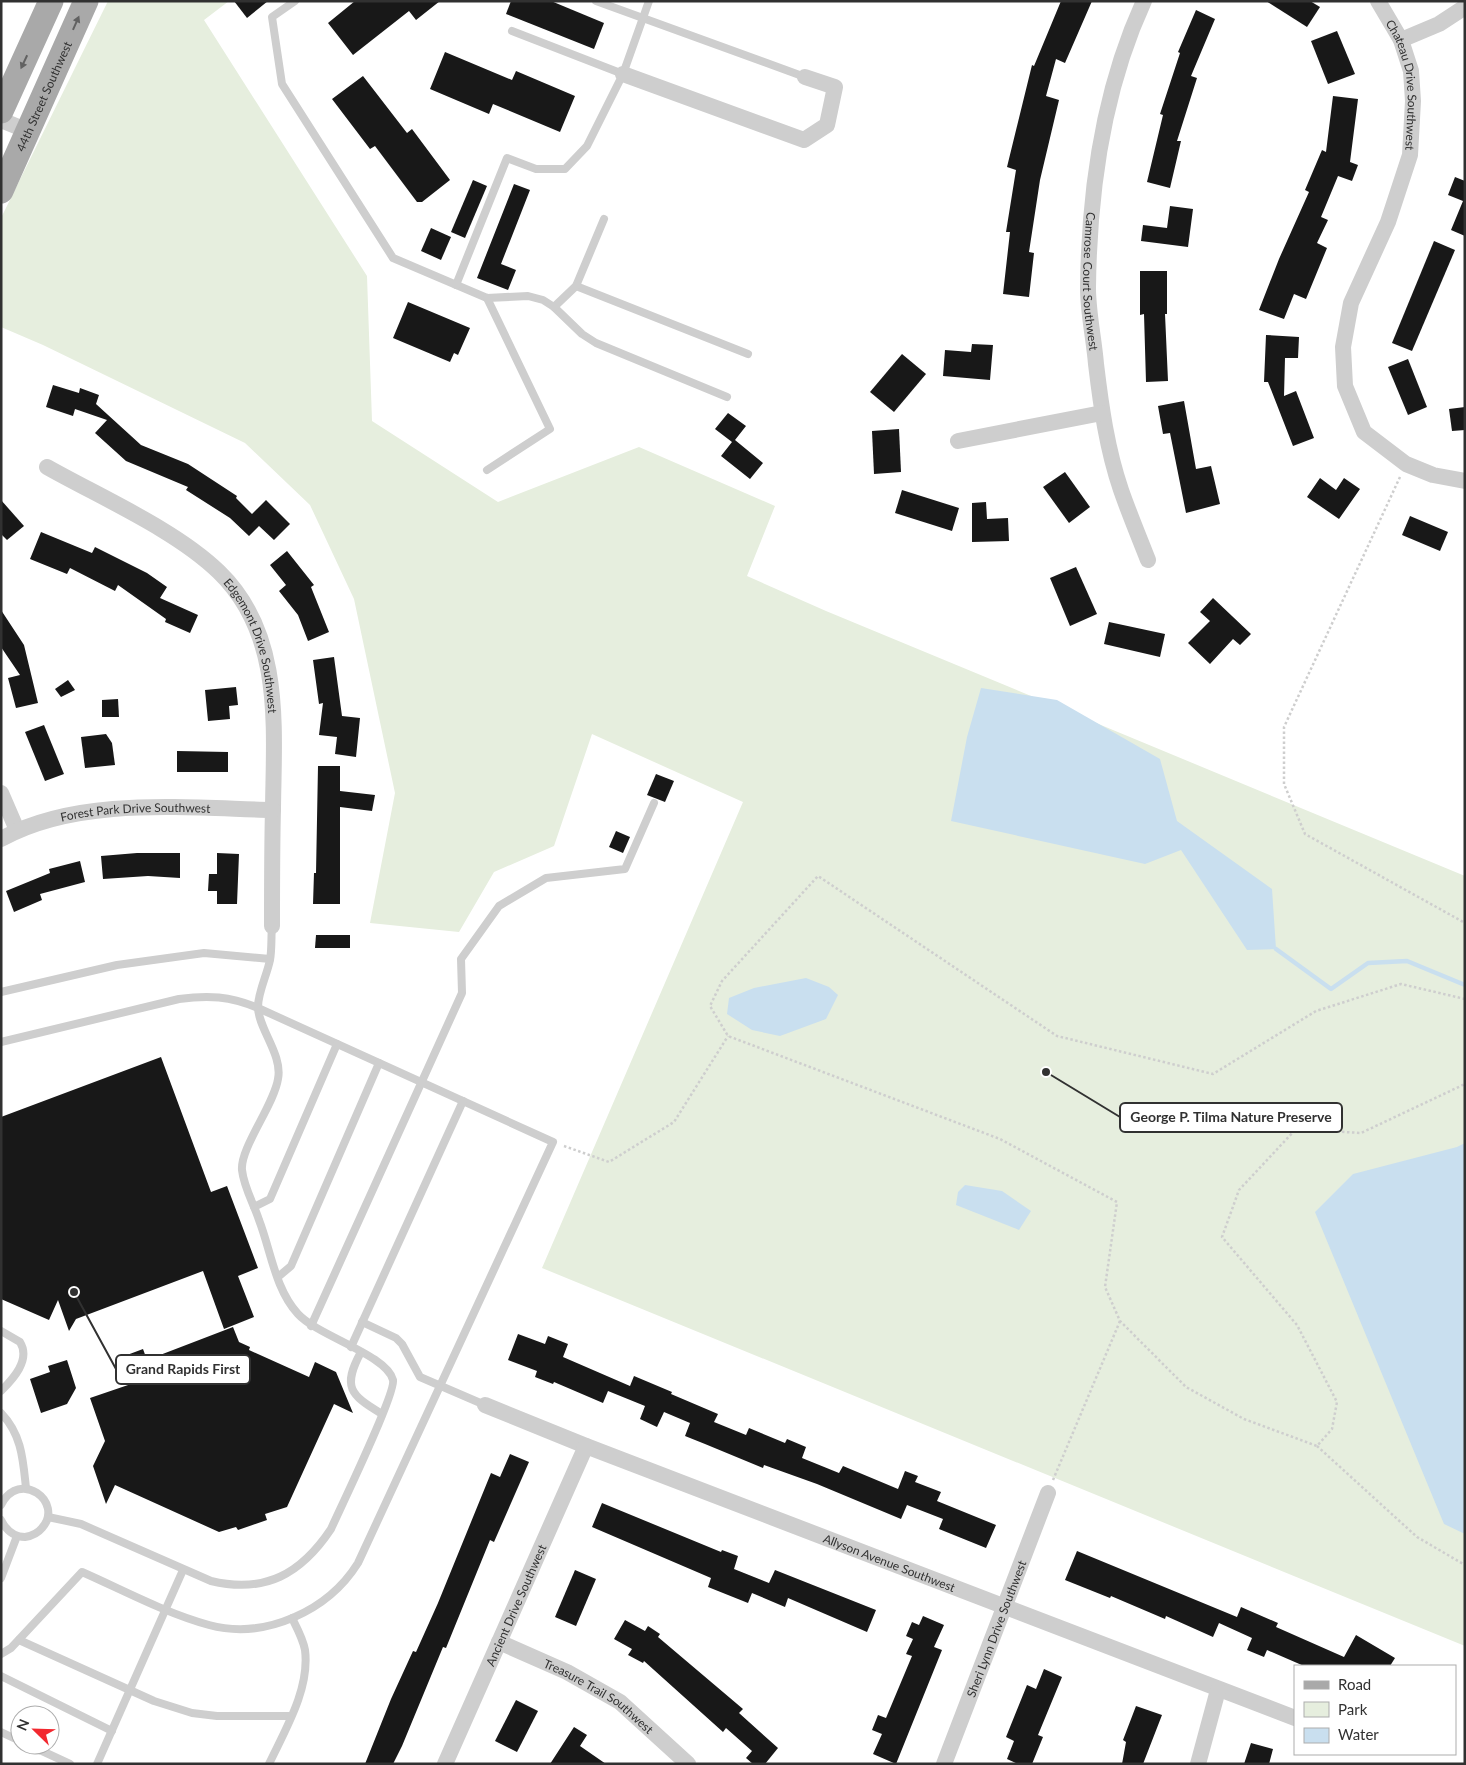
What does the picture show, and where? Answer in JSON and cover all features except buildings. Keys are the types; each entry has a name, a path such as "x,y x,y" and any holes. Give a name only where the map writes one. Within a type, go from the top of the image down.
{"main road":[{"path":"1,111 52,1"},
{"name":"44th Street Southwest","path":"1,191 86,1"}],"street":[{"name":"Camrose Court Southwest","path":"1144,1 1126,44 1113,87 1100,148 1092,210 1088,290 1102,413 1120,489 1148,560"},
{"name":"Chateau Drive Southwest","path":"1378,1 1401,40 1411,71 1413,101 1410,155 1388,222 1351,302 1346,324 1343,364 1345,386 1364,432 1406,464 1433,475 1465,481"},
{"path":"1401,40 1439,24 1465,7"},
{"path":"622,74 804,140 827,125 835,87 805,77"},
{"path":"1,120 28,131"},
{"path":"958,441 1102,413"},
{"name":"Edgemont Drive Southwest","path":"47,468 186,546 219,572 241,598 260,641 272,683 275,721 272,926"},
{"path":"1,793 17,830"},
{"name":"Forest Park Drive Southwest","path":"1,839 17,830 46,820 124,808 273,810"},
{"name":"Allyson Avenue Southwest","path":"485,1405 586,1446 1294,1718"},
{"name":"Ancient Drive Southwest","path":"445,1764 586,1446"},
{"name":"Sheri Lynn Drive Southwest","path":"944,1764 1048,1492"},
{"name":"Treasure Trail Southwest","path":"499,1642 566,1672 620,1702 688,1764"},
{"path":"1198,1764 1218,1690"}],"lane":[{"path":"295,1 272,17 282,84 393,258 487,298 528,296 542,300 554,307 582,334 596,343 727,396"},
{"path":"596,1 805,77"},
{"path":"456,285 507,158 536,169 565,169 587,146 622,74 649,1"},
{"path":"512,31 622,74"},
{"path":"554,307 576,286 604,219"},
{"path":"576,286 748,354"},
{"path":"487,298 550,429 487,470"},
{"path":"311,1326 462,993 461,959 499,906 546,878 625,869 654,803"},
{"path":"48,1517 81,1524 183,1570 228,1585 246,1586 262,1584 280,1577 307,1560 331,1529 392,1392 393,1381 388,1369 311,1326 291,1304 278,1277 242,1168 244,1158 269,1106 279,1078 276,1058 258,1008 270,959 272,926"},
{"path":"1,992 117,965 204,953 270,959"},
{"path":"1,1042 179,999 202,996 228,997 258,1008 553,1142 355,1568 332,1594 319,1604 292,1618 248,1628 211,1625 167,1610 82,1572 19,1640 1,1654"},
{"path":"254,1207 270,1199 337,1044"},
{"path":"278,1277 291,1266 379,1063"},
{"path":"351,1347 463,1101"},
{"path":"362,1322 396,1338 407,1350 420,1377 439,1387 485,1405"},
{"path":"1,1331 20,1342 24,1353 15,1376 1,1391"},
{"path":"360,1352 351,1370 350,1385 359,1400 382,1414"},
{"path":"1,1413 18,1436 23,1456 26,1488"},
{"path":"1,1505 11,1492 26,1488 40,1495 45,1501 48,1517 40,1531 33,1535 17,1536 5,1527 1,1520"},
{"path":"1,1578 17,1536"},
{"path":"97,1764 167,1610 183,1570"},
{"path":"268,1764 302,1686 306,1669 304,1648 292,1618"},
{"path":"19,1640 130,1690 192,1713 217,1716 290,1716"},
{"path":"1,1676 112,1731"},
{"path":"51,1755 70,1764"}],"path":[{"path":"1406,464 1284,728 1284,784 1305,834 1465,923"},
{"path":"1465,999 1401,984 1316,1010 1213,1074 1057,1036 818,876 722,981 710,1006 728,1036 1000,1139 1117,1202 1105,1287 1120,1321 1186,1386 1244,1419 1317,1446 1417,1537 1465,1565"},
{"path":"553,1142 609,1162 674,1122 728,1036"},
{"path":"1317,1446 1332,1429 1337,1402 1297,1325 1222,1237 1239,1190 1296,1129 1361,1133 1465,1084"},
{"path":"1048,1492 1120,1321"}],"green space":[{"path":"108,1 229,1 204,20 367,276 372,421 498,502 639,447 775,506 747,576 826,611 1465,876 1465,1646 542,1268 743,802 592,734 554,846 494,872 459,932 370,923 395,793 354,599 310,505 245,443 43,345 1,327 1,218"}],"water":[{"path":"981,688 1057,700 1160,759 1177,821 1272,889 1276,949 1247,950 1181,850 1145,864 951,821 967,737"},
{"path":"806,978 829,987 838,995 826,1019 780,1036 752,1030 727,1014 729,998 754,988"},
{"path":"1465,1143 1465,1534 1444,1524 1315,1212 1353,1174 1457,1147"},
{"path":"965,1185 1002,1191 1031,1211 1019,1230 956,1205 958,1192"}],"waterway":[{"path":"1276,949 1331,989 1368,963 1407,961 1465,985"}],"place":[{"name":"George P. Tilma Nature Preserve","path":"1046,1072"},
{"name":"Grand Rapids First","path":"74,1292"}]}
